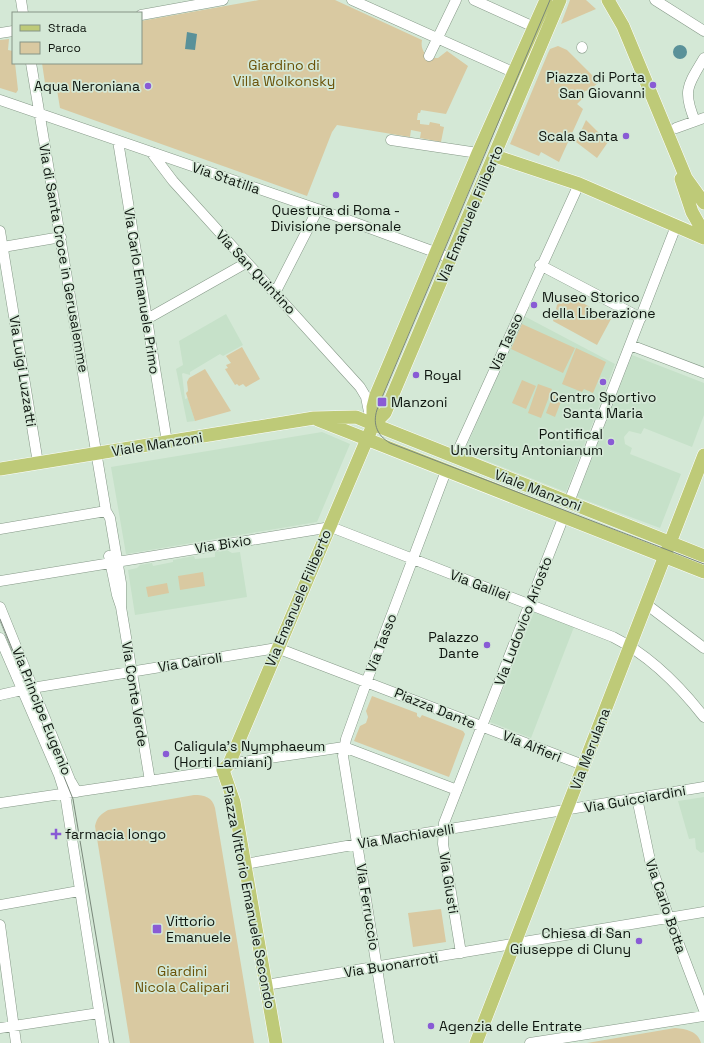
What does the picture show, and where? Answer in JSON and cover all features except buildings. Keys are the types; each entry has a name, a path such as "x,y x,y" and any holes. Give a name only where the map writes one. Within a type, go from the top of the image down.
{"main road":[{"name":"Via Emanuele Filiberto","path":"226,767 366,440 372,424 373,407 376,396 478,153 515,73 546,0"},
{"name":"Via Emanuele Filiberto","path":"372,424 385,413 560,0"},
{"path":"610,1 624,26 678,161 688,182 704,203"},
{"path":"495,156 579,184 704,238"},
{"path":"678,161 686,197 704,234"},
{"name":"Viale Manzoni","path":"0,469 314,418 363,418 372,424 704,556"},
{"name":"Viale Manzoni","path":"314,418 366,440 564,516 704,572"},
{"name":"Via Merulana","path":"476,1043 704,455"},
{"name":"Piazza Vittorio Emanuele Secondo","path":"226,767 246,864 276,1043"}],"street":[{"path":"21,0 23,12"},
{"path":"142,15 223,0"},
{"path":"352,0 370,4 438,39 515,73"},
{"path":"430,56 456,0"},
{"path":"474,0 534,27"},
{"path":"655,0 704,31"},
{"path":"0,33 12,31"},
{"path":"676,128 699,120 687,93 689,84 704,58"},
{"name":"Via di Santa Croce in Gerusalemme","path":"31,64 96,453"},
{"name":"Via Statilia","path":"0,100 318,209 451,258"},
{"path":"391,140 478,153"},
{"name":"Via Carlo Emanuele Primo","path":"118,141 167,442"},
{"name":"Via San Quintino","path":"151,152 173,181 246,263 363,390 376,396"},
{"path":"173,181 172,172 176,161"},
{"name":"Via Tasso","path":"455,457 540,265 579,184"},
{"path":"275,293 318,209"},
{"path":"569,502 676,226"},
{"name":"Via Luigi Luzzatti","path":"0,231 38,463"},
{"path":"3,247 61,237"},
{"path":"147,319 246,263"},
{"path":"540,265 641,318"},
{"path":"630,345 704,373"},
{"name":"Via San Quintino","path":"363,390 372,424"},
{"name":"Via Conte Verde","path":"96,453 106,510 104,519 114,562 121,583 121,607 150,781"},
{"name":"Via Tasso","path":"367,682 446,471"},
{"path":"0,529 106,510"},
{"name":"Via Ludovico Ariosto","path":"482,726 564,516"},
{"name":"Via Bixio","path":"0,580 329,527"},
{"name":"Via Galilei","path":"329,527 613,636 630,647 674,682 704,717"},
{"path":"646,604 704,648"},
{"name":"Via Principe Eugenio","path":"0,607 27,689 59,775 64,794"},
{"name":"Via Principe Eugenio","path":"0,638 27,689 70,780 78,792"},
{"name":"Via Cairoli","path":"0,695 27,689 277,648"},
{"name":"Piazza Dante","path":"277,648 482,726 457,790"},
{"path":"344,747 367,682"},
{"name":"Via Alfieri","path":"482,726 583,766"},
{"path":"226,767 344,747 457,790"},
{"name":"Via Ferruccio","path":"344,747 342,756 358,844 389,1043"},
{"name":"Piazza Vittorio Emanuele Secondo","path":"0,803 150,781 226,767"},
{"name":"Via Guicciardini","path":"566,811 704,787"},
{"name":"Via Giusti","path":"457,790 443,830 444,849 461,953"},
{"path":"64,794 104,1043"},
{"name":"Via Carlo Botta","path":"637,798 648,854 669,918 704,1010"},
{"name":"Via Machiavelli","path":"246,864 358,844 566,811"},
{"path":"0,905 80,891"},
{"name":"Via Buonarroti","path":"266,985 704,912"},
{"path":"0,925 16,1043"},
{"path":"0,1028 99,1013"},
{"path":"530,1043 704,1016"}],"shaded area":[{"path":"226,314 243,345 223,356 220,354 190,372 190,375 182,374 185,399 188,398 195,421 187,422 176,369 183,365 179,341"},
{"path":"524,316 615,364 566,492 464,452"},
{"name":"Pontifical University Antonianum","path":"632,355 704,383 704,415 692,447 644,428 641,434 629,431 624,437 625,444 632,448 630,454 681,474 660,528 577,497"},
{"path":"322,432 350,444 317,522 126,554 111,467"},
{"path":"227,550 232,553 240,552 247,597 135,615 128,570 137,568 140,565 152,563 153,566 194,556 195,559 215,557 215,552"},
{"path":"534,612 574,627 531,738 490,722"},
{"path":"704,797 704,852 701,853 696,849 695,838 689,839 678,801"}],"green space":[{"name":"Giardino di Villa Wolkonsky","path":"259,0 335,0 422,40 423,50 430,57 438,58 447,51 468,66 446,114 421,110 420,113 418,113 417,120 420,120 420,124 429,125 430,122 440,124 440,126 444,127 441,142 420,138 421,132 411,130 410,137 337,125 332,132 307,196 60,108 57,90 46,90 42,64 142,64 142,21"},
{"path":"570,0 586,0 596,9 561,24"},
{"path":"9,39 8,50 12,51 12,64 15,64 18,90 16,93 0,88 0,40"},
{"path":"558,46 567,50 599,82 590,90 585,91 584,97 577,104 583,109 559,162 541,152 539,156 510,144 548,53 550,49"},
{"path":"586,120 608,142 597,158 576,142"},
{"path":"567,294 611,319 597,345 553,321 557,305"},
{"path":"522,324 575,348 563,373 511,349"},
{"path":"242,347 260,379 246,387 243,384 239,386 237,384 235,385 225,369 228,368 226,365 231,363 226,356"},
{"path":"576,348 606,362 593,393 584,389 582,392 562,384"},
{"path":"205,369 231,411 195,421 186,393 188,391 187,382 189,378"},
{"path":"522,380 536,386 526,409 512,403"},
{"path":"538,384 552,389 541,418 528,413"},
{"path":"553,395 562,399 555,417 546,413"},
{"path":"203,572 205,586 180,590 178,576"},
{"path":"167,583 169,593 148,597 146,587"},
{"path":"372,696 417,713 417,716 420,718 422,715 463,731 465,734 449,777 354,741 360,726 366,723 368,717 366,711"},
{"name":"Giardini Nicola Calipari","path":"194,795 208,797 214,804 215,808 254,1043 130,1043 95,826 100,816 108,810"},
{"path":"441,909 446,942 413,947 408,913"},
{"path":"675,1028 691,1031 697,1036 701,1043 587,1043"}],"water":[{"path":"187,32 197,34 195,50 185,49"},
{"path":"677,45 683,45 687,49 687,55 683,59 677,59 673,55 673,49"}],"tram line":[{"path":"550,0 378,407 375,418 376,428 381,436 390,443 704,564"},
{"path":"0,619 73,799 114,1043"}],"place":[{"name":"Piazza di Porta San Giovanni","path":"653,85"},
{"name":"Aqua Neroniana","path":"148,86"},
{"name":"Scala Santa","path":"626,136"},
{"name":"Questura di Roma - Divisione personale","path":"336,195"},
{"name":"Museo Storico della Liberazione","path":"534,305"},
{"name":"Royal","path":"416,375"},
{"name":"Centro Sportivo Santa Maria","path":"603,382"},
{"name":"Manzoni","path":"382,402"},
{"name":"Pontifical University Antonianum","path":"611,442"},
{"name":"Palazzo Dante","path":"487,645"},
{"name":"Caligula's Nymphaeum (Horti Lamiani)","path":"166,754"},
{"name":"farmacia longo","path":"56,834"},
{"name":"Vittorio Emanuele","path":"157,929"},
{"name":"Chiesa di San Giuseppe di Cluny","path":"639,941"},
{"name":"Agenzia delle Entrate","path":"431,1026"}]}
